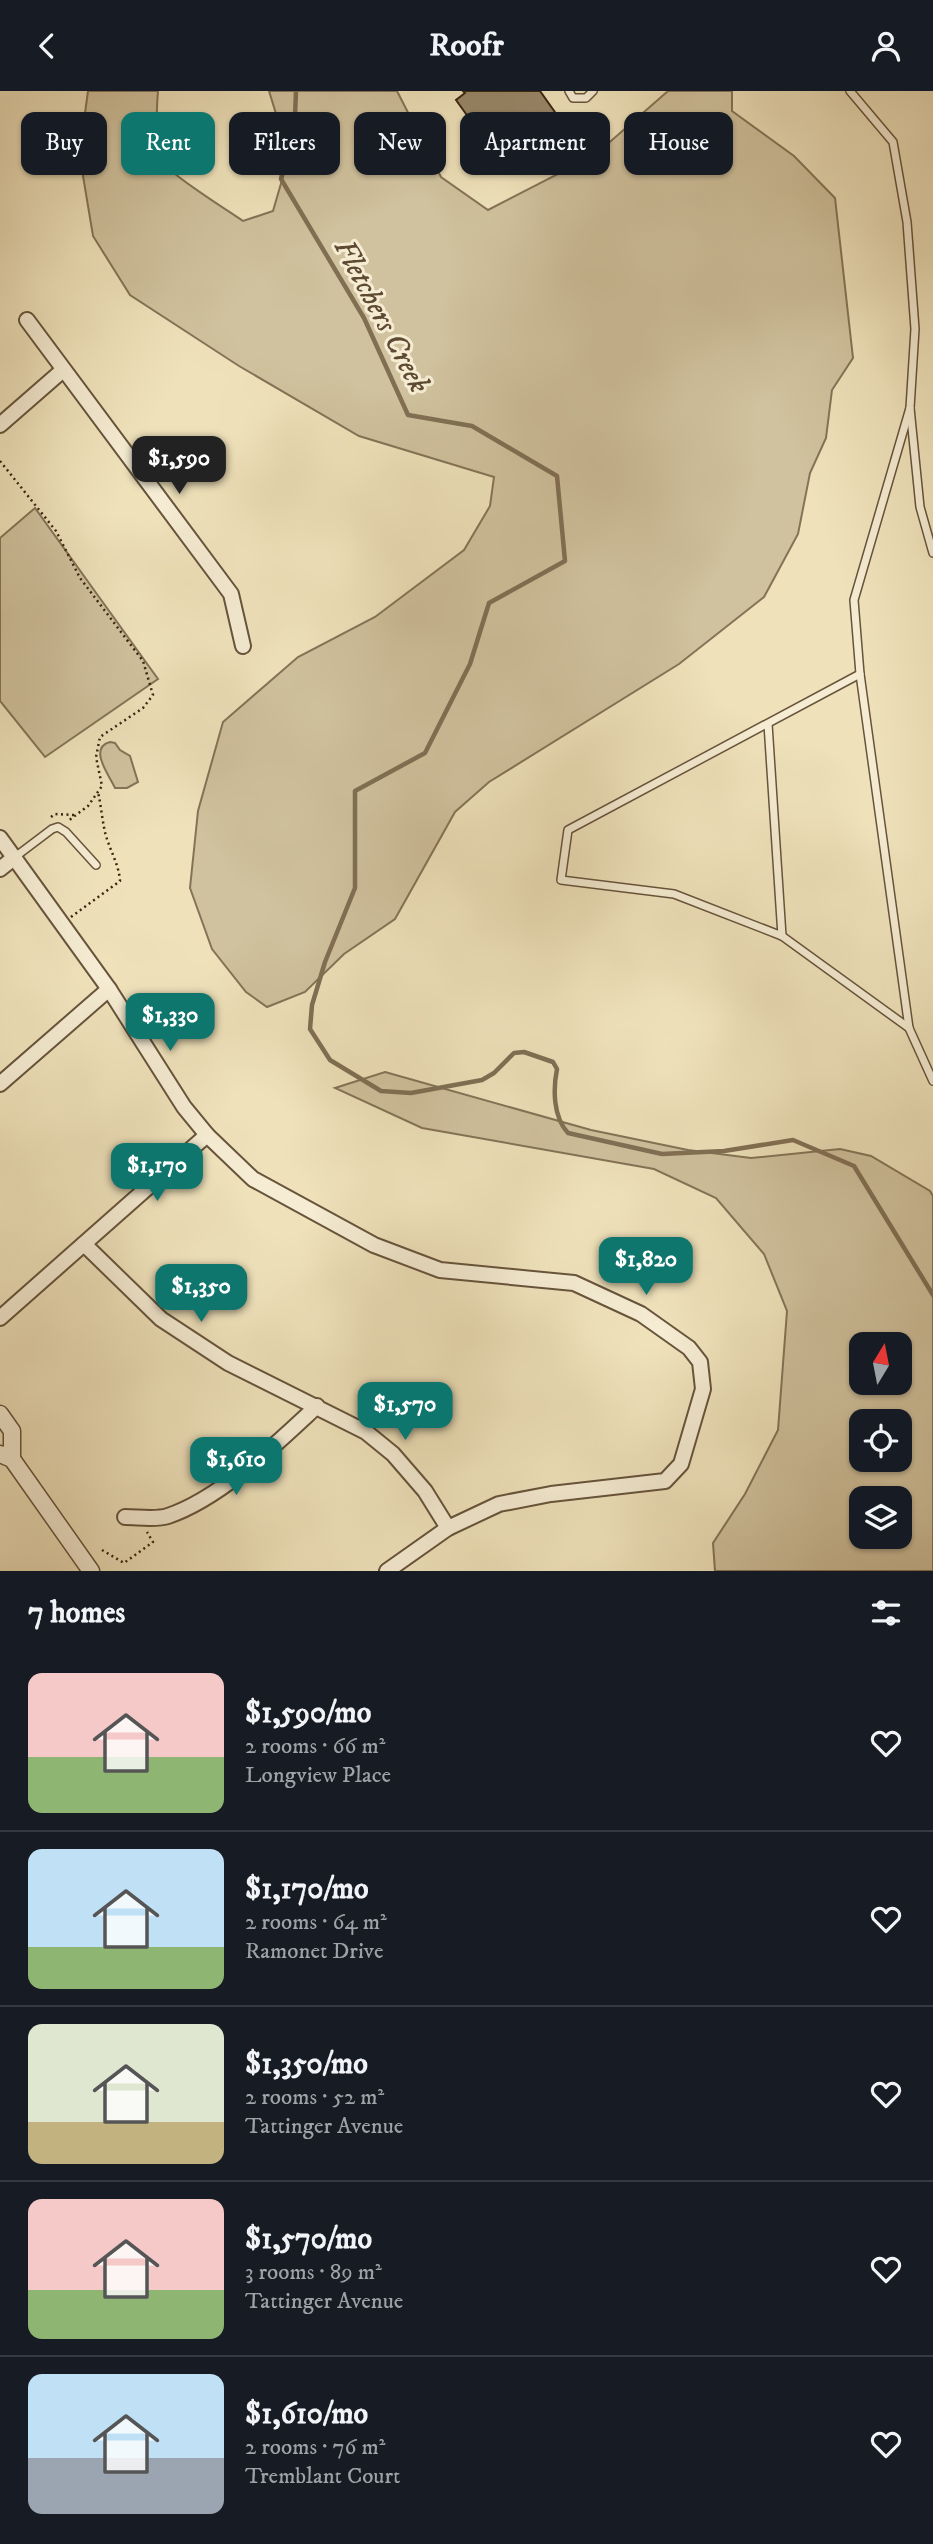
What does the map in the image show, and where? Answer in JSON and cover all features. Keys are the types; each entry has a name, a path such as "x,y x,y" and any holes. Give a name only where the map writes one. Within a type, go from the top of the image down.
{"street":[{"path":"27,320 231,594 243,646"},
{"path":"0,425 63,370"},
{"path":"0,838 109,989 184,1107 206,1135 253,1179 374,1245 440,1270 574,1283 641,1314 689,1348 700,1362 703,1389 681,1464 665,1481 551,1494 499,1504 448,1528 387,1571"},
{"path":"0,869 15,857"},
{"path":"0,1084 109,989"},
{"path":"0,1318 206,1135"},
{"path":"84,1244 161,1319 228,1363 366,1432 393,1454 425,1491 448,1528"},
{"path":"131,1517 166,1517 201,1501 270,1450 317,1406"},
{"path":"0,1414 12,1431 6,1457 90,1571"}],"lane":[{"path":"569,91 573,98 586,98 593,91"},
{"path":"850,91 893,142 906,222 915,329 910,408 920,507 933,553"},
{"path":"910,408 854,600 860,674 909,1027 933,1081"},
{"path":"860,674 568,830 561,880 674,894 782,936 909,1027"},
{"path":"768,724 782,936"},
{"path":"15,857 52,829 61,829 96,865"}],"path":[{"path":"0,461 57,531 80,578 143,661 153,695 143,708 100,737 96,757 102,786 88,806 70,818 61,829"},
{"path":"102,1550 124,1563 153,1542 131,1517"}],"shaded area":[{"path":"88,91 158,91 157,112 121,112 121,175 176,175 243,221 273,211 283,175 340,175 340,112 275,112 269,91 397,91 408,112 354,112 354,175 440,175 488,210 556,175 610,175 610,142 624,130 624,175 733,175 733,112 644,112 668,91 732,91 732,111 794,156 835,198 853,358 832,390 826,438 810,473 798,534 764,597 679,664 489,782 455,812 395,919 344,954 305,992 267,1007 246,992 212,949 190,888 198,811 223,722 298,657 375,617 464,550 490,506 494,477 359,436 239,366 130,295 93,236 83,175 107,175 107,112 85,112"},
{"path":"35,508 158,679 45,757 0,701 0,538"},
{"path":"110,742 130,756 138,782 127,788 115,788 102,762 101,750"},
{"path":"385,1072 591,1130 688,1150 751,1158 840,1149 871,1156 930,1191 933,1196 933,1571 715,1571 713,1543 745,1494 778,1430 787,1311 764,1254 716,1198 654,1169 422,1128 335,1088"}],"building":[{"path":"463,91 540,91 555,112 465,112 456,100 465,93"}],"waterway":[{"name":"Fletchers Creek","path":"296,91 295,116 281,179 364,318 408,415 472,426 557,476 565,561 489,603 470,664 425,753 355,791 355,888 325,962 312,1005 310,1029 330,1060 381,1091 411,1093 482,1080 494,1073 514,1053 524,1052 553,1062 557,1069 555,1103 559,1119 568,1133 662,1154 724,1151 793,1140 854,1166 933,1295"}]}
